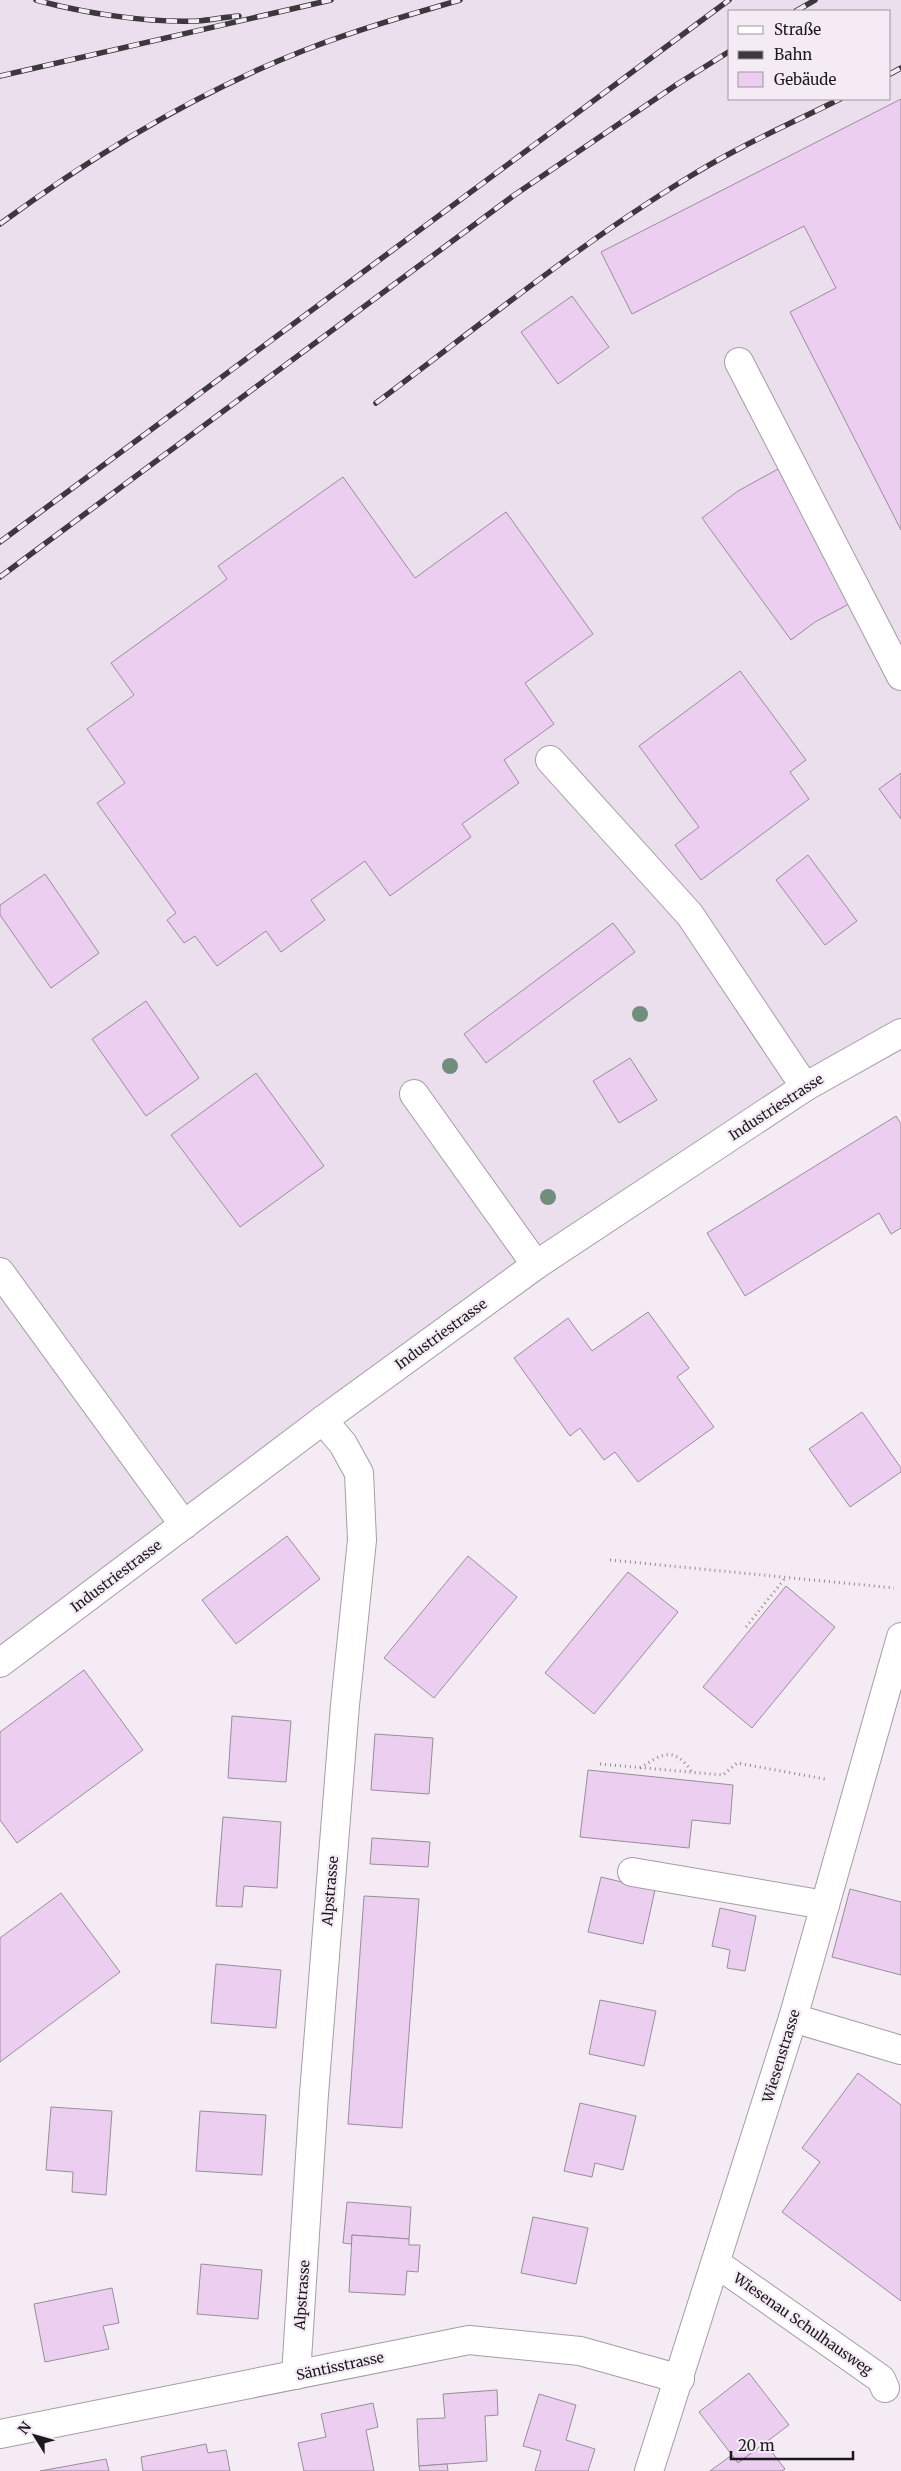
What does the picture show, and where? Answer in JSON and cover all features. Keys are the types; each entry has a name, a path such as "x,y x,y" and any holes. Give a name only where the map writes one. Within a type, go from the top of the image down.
{"street":[{"path":"739,362 901,676"},
{"path":"550,760 690,915 805,1087"},
{"name":"Industriestrasse","path":"0,1663 323,1420 536,1265 805,1087 901,1033"},
{"path":"414,1094 536,1265"},
{"path":"0,1272 184,1525"},
{"name":"Alpstrasse","path":"296,2375 314,2094 345,1705 362,1540 359,1473 343,1444 323,1420"},
{"name":"Wiesenstrasse","path":"649,2471 794,2018 901,1637"},
{"path":"632,1872 825,1905"},
{"path":"794,2018 901,2050"},
{"name":"Wiesenau Schulhausweg","path":"716,2263 881,2379 885,2388"},
{"name":"Säntisstrasse","path":"0,2434 469,2340 580,2351 680,2379"}],"path":[{"path":"610,1560 894,1588"},
{"path":"746,1626 786,1576"},
{"path":"640,1768 661,1754 673,1755 683,1760 692,1772"},
{"path":"600,1764 723,1775 737,1763 831,1780"}],"shaded area":[{"path":"0,0 901,0 901,1036 536,1265 0,1663"}],"building":[{"path":"901,99 901,530 790,312 836,288 804,226 632,314 601,252"},
{"path":"572,296 609,347 558,384 521,332"},
{"path":"778,469 849,604 815,622 791,640 702,518 738,491"},
{"path":"343,477 415,578 506,512 593,634 525,683 554,724 504,760 519,783 462,824 471,837 390,896 365,861 311,900 325,920 281,952 266,931 217,966 195,936 184,943 167,920 176,913 97,803 125,783 87,729 134,695 111,663 227,579 218,566"},
{"path":"740,671 806,760 790,772 809,799 701,880 675,845 699,827 639,746"},
{"path":"901,773 901,819 879,789"},
{"path":"808,855 857,921 825,945 776,880"},
{"path":"45,874 99,953 51,988 0,915 0,905"},
{"path":"613,923 635,952 486,1063 464,1034"},
{"path":"146,1001 199,1078 146,1116 92,1039"},
{"path":"630,1058 657,1100 619,1123 593,1081"},
{"path":"256,1073 324,1166 240,1227 171,1135"},
{"path":"896,1116 901,1124 901,1228 891,1234 879,1213 745,1296 707,1233"},
{"path":"648,1312 689,1368 677,1377 714,1427 638,1482 615,1452 604,1460 580,1428 570,1436 514,1358 568,1318 592,1351"},
{"path":"862,1412 901,1468 901,1472 850,1507 809,1449"},
{"path":"287,1536 320,1579 236,1644 202,1600"},
{"path":"468,1556 517,1597 434,1698 384,1658"},
{"path":"628,1572 678,1612 594,1714 545,1673"},
{"path":"786,1586 835,1627 752,1728 703,1687"},
{"path":"84,1670 143,1750 17,1843 0,1820 0,1732"},
{"path":"232,1716 291,1721 286,1782 228,1778"},
{"path":"375,1734 433,1738 429,1794 371,1790"},
{"path":"588,1770 733,1785 730,1824 692,1820 689,1848 580,1837"},
{"path":"223,1817 281,1822 277,1888 244,1886 242,1907 216,1906"},
{"path":"372,1838 430,1842 428,1867 370,1864"},
{"path":"601,1877 655,1890 643,1944 588,1932"},
{"path":"850,1889 901,1902 901,1975 832,1957"},
{"path":"61,1893 120,1972 0,2062 0,1938"},
{"path":"364,1896 419,1899 402,2128 348,2124"},
{"path":"720,1908 756,1916 745,1971 727,1968 730,1950 712,1946"},
{"path":"216,1964 281,1970 276,2028 211,2023"},
{"path":"600,2000 656,2011 644,2066 589,2054"},
{"path":"858,2073 901,2105 901,2301 782,2212 820,2162 802,2148"},
{"path":"580,2103 636,2116 623,2170 595,2163 592,2177 564,2171"},
{"path":"51,2107 112,2111 106,2195 72,2192 73,2172 46,2170"},
{"path":"200,2111 266,2115 262,2175 196,2171"},
{"path":"347,2202 411,2207 409,2239 352,2235 352,2244 343,2243"},
{"path":"533,2217 588,2228 576,2284 521,2273"},
{"path":"352,2235 409,2239 409,2245 420,2245 418,2272 407,2271 405,2295 349,2292"},
{"path":"201,2264 262,2270 258,2319 197,2314"},
{"path":"112,2288 119,2323 103,2326 109,2349 45,2362 34,2304"},
{"path":"749,2373 789,2425 738,2463 699,2412"},
{"path":"497,2390 498,2415 485,2416 487,2461 419,2466 417,2419 445,2418 443,2394"},
{"path":"539,2394 576,2405 566,2440 595,2449 588,2471 535,2471 541,2451 523,2446"},
{"path":"373,2403 378,2427 366,2430 374,2471 304,2471 298,2443 326,2437 321,2414"},
{"path":"765,2443 785,2469 782,2471 710,2471 732,2455 738,2463"},
{"path":"206,2444 208,2453 226,2450 230,2471 143,2471 141,2457"},
{"path":"106,2459 109,2471 40,2471"},
{"path":"447,2464 448,2471 420,2471 419,2466"}],"railway":[{"path":"36,0 95,13 137,19 197,21 239,16"},
{"path":"0,76 331,0"},
{"path":"0,224 72,173 109,150 185,105 224,85 324,43 382,23 460,0"},
{"path":"0,542 729,0"},
{"path":"798,10 815,0"},
{"path":"0,577 513,196 676,85 728,52"},
{"path":"891,73 901,68"},
{"path":"376,403 530,286 648,203 726,156 838,100"}]}
